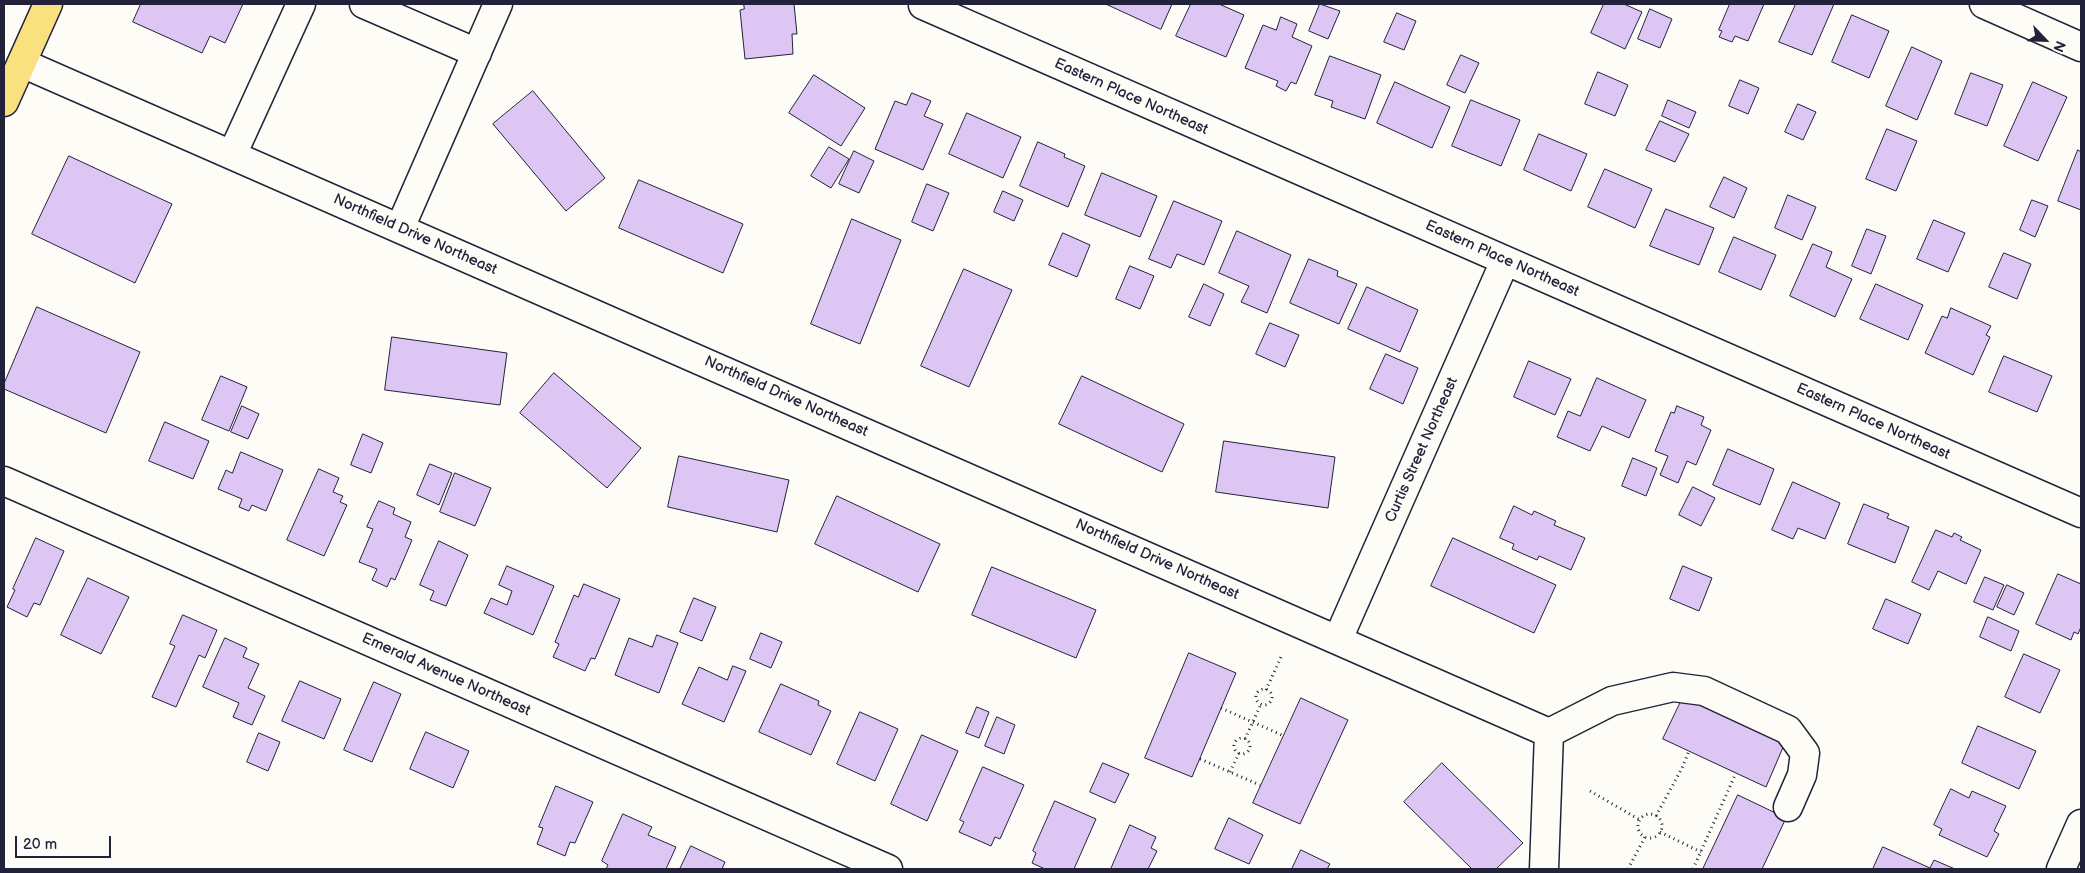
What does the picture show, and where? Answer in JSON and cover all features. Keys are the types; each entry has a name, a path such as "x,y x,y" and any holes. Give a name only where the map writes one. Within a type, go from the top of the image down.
{"main road":[{"path":"4,102 48,4"}],"street":[{"path":"232,155 301,4"},
{"path":"364,4 477,53"},
{"path":"400,228 498,4"},
{"path":"1984,4 2081,47"},
{"name":"Eastern Place Northeast","path":"923,5 2081,513"},
{"name":"Northfield Drive Northeast","path":"22,63 1549,733"},
{"name":"Curtis Street Northeast","path":"1338,639 1505,260"},
{"name":"Emerald Avenue Northeast","path":"4,481 888,869"},
{"path":"1544,869 1549,733 1612,701 1673,687 1704,691 1788,730 1805,753 1802,775 1788,807"},
{"path":"2061,869 2081,824"}],"path":[{"path":"1266,690 1281,657"},
{"path":"1261,690 1266,690 1270,693 1271,700 1265,705 1257,701 1256,696 1261,690"},
{"path":"1245,739 1261,704"},
{"path":"1222,708 1284,736"},
{"path":"1240,738 1245,739 1250,744 1250,749 1244,753 1239,753 1235,749 1235,744 1240,738"},
{"path":"1656,816 1689,751"},
{"path":"1230,772 1239,753"},
{"path":"1200,759 1260,786"},
{"path":"1693,869 1736,773"},
{"path":"1590,791 1640,820"},
{"path":"1646,815 1656,816 1661,822 1660,832 1653,838 1645,837 1639,832 1638,824 1640,820 1646,815"},
{"path":"1660,832 1701,852"},
{"path":"1628,869 1645,837"}],"building":[{"path":"141,4 243,4 225,43 210,36 202,53 133,22"},
{"path":"744,4 794,4 797,34 792,34 793,54 745,59 740,10 744,9"},
{"path":"1106,4 1172,4 1161,29"},
{"path":"1191,4 1219,4 1244,15 1226,57 1176,36"},
{"path":"1320,4 1340,11 1328,39 1309,31"},
{"path":"1604,4 1624,4 1642,12 1625,49 1591,33"},
{"path":"1730,4 1764,4 1748,41 1735,36 1732,42 1719,37 1722,31 1719,30"},
{"path":"1796,4 1834,4 1812,55 1779,42"},
{"path":"1650,9 1672,19 1660,48 1638,39"},
{"path":"1397,13 1416,21 1404,50 1384,42"},
{"path":"1852,15 1889,31 1869,78 1832,62"},
{"path":"1281,17 1297,24 1292,37 1312,46 1296,84 1291,82 1286,91 1276,86 1278,81 1245,68 1263,25 1276,30"},
{"path":"1912,47 1942,61 1917,120 1886,106"},
{"path":"1461,55 1479,63 1465,93 1447,85"},
{"path":"1330,56 1381,75 1365,119 1331,107 1333,101 1315,95"},
{"path":"1598,72 1628,85 1615,116 1585,104"},
{"path":"1971,73 2003,85 1987,126 1955,114"},
{"path":"814,75 865,108 841,146 789,113"},
{"path":"1740,80 1759,88 1748,114 1729,106"},
{"path":"1395,82 1450,107 1432,148 1377,123"},
{"path":"2033,82 2067,97 2038,161 2004,146"},
{"path":"533,91 605,178 566,211 493,124"},
{"path":"912,93 931,101 924,116 943,124 923,170 875,149 895,101 906,105"},
{"path":"1471,100 1520,120 1501,166 1452,146"},
{"path":"1668,100 1696,112 1689,128 1662,116"},
{"path":"1798,104 1816,112 1803,140 1785,132"},
{"path":"967,113 1021,137 1003,178 949,154"},
{"path":"1660,121 1689,134 1675,162 1646,150"},
{"path":"1887,129 1917,141 1896,191 1866,179"},
{"path":"1539,134 1587,154 1571,191 1524,170"},
{"path":"1038,142 1065,154 1064,157 1085,166 1068,207 1020,186"},
{"path":"829,147 849,159 831,188 811,176"},
{"path":"2078,150 2081,152 2081,210 2058,201"},
{"path":"854,151 874,161 859,193 839,184"},
{"path":"69,156 172,204 135,283 32,234"},
{"path":"1605,169 1652,189 1635,228 1588,207"},
{"path":"1102,173 1157,196 1140,237 1085,215"},
{"path":"1724,177 1747,188 1734,218 1710,207"},
{"path":"639,180 743,224 723,273 619,228"},
{"path":"927,184 949,193 933,231 912,222"},
{"path":"1003,191 1023,200 1014,221 994,212"},
{"path":"1788,195 1816,207 1802,240 1775,228"},
{"path":"2032,200 2048,206 2035,237 2020,230"},
{"path":"1174,201 1222,221 1204,265 1177,254 1171,268 1149,259"},
{"path":"1666,209 1714,228 1699,265 1650,246"},
{"path":"852,219 901,240 860,344 811,324"},
{"path":"1934,220 1965,233 1948,272 1917,259"},
{"path":"1867,229 1886,236 1871,274 1852,266"},
{"path":"1237,231 1291,255 1267,313 1241,302 1249,286 1219,273"},
{"path":"1063,233 1090,245 1077,277 1049,265"},
{"path":"1734,237 1776,255 1761,290 1719,272"},
{"path":"1813,244 1832,252 1826,267 1852,279 1835,317 1790,296"},
{"path":"2004,253 2031,264 2017,299 1989,287"},
{"path":"1309,259 1338,271 1337,276 1357,284 1339,324 1290,303"},
{"path":"1130,266 1154,276 1140,309 1116,299"},
{"path":"964,269 1012,290 969,387 921,366"},
{"path":"1204,284 1224,294 1210,326 1189,317"},
{"path":"1876,284 1923,305 1908,340 1860,319"},
{"path":"1367,287 1418,310 1400,352 1348,329"},
{"path":"37,307 140,352 106,433 4,389 4,384"},
{"path":"1951,308 1991,326 1986,335 1990,337 1973,375 1925,353 1942,316 1947,318"},
{"path":"1270,323 1299,335 1285,367 1256,354"},
{"path":"392,337 507,353 500,405 385,390"},
{"path":"1386,354 1418,368 1403,404 1370,389"},
{"path":"2004,356 2052,376 2037,412 1989,392"},
{"path":"1529,361 1571,379 1555,415 1514,397"},
{"path":"554,373 641,448 607,488 520,413"},
{"path":"221,376 247,387 229,431 202,420"},
{"path":"1082,376 1184,424 1162,472 1059,424"},
{"path":"1597,378 1646,400 1629,438 1602,426 1590,451 1557,437 1568,411 1580,416"},
{"path":"242,406 259,414 248,439 231,432"},
{"path":"1677,406 1704,417 1701,425 1711,430 1696,465 1687,461 1678,483 1660,475 1668,456 1655,451 1671,412 1674,413"},
{"path":"165,422 209,441 193,479 149,461"},
{"path":"363,434 383,443 371,473 351,465"},
{"path":"1224,441 1335,457 1328,508 1216,492"},
{"path":"1728,449 1774,469 1760,505 1713,485"},
{"path":"241,452 283,470 266,511 252,505 249,511 239,507 242,499 218,489 226,470 232,473"},
{"path":"679,456 789,480 777,532 668,507"},
{"path":"1633,458 1657,468 1646,496 1622,486"},
{"path":"430,464 452,473 439,505 417,495"},
{"path":"319,469 339,478 333,492 343,496 340,502 347,505 324,556 287,540"},
{"path":"455,473 491,488 475,526 440,512"},
{"path":"1793,482 1840,503 1825,539 1798,528 1793,539 1772,530"},
{"path":"1693,487 1715,498 1701,526 1679,515"},
{"path":"837,496 940,544 918,592 815,544"},
{"path":"379,501 395,508 393,514 411,522 405,537 412,540 395,580 391,578 387,587 372,580 377,569 359,562 373,529 367,527"},
{"path":"1864,504 1889,514 1887,518 1909,527 1895,563 1848,544"},
{"path":"1514,506 1532,515 1534,511 1556,521 1554,525 1585,538 1571,570 1539,556 1537,560 1512,549 1514,544 1500,538"},
{"path":"1936,530 1952,537 1954,533 1962,537 1960,540 1981,550 1966,584 1938,571 1929,590 1912,582"},
{"path":"36,538 64,551 40,605 34,603 27,617 7,607"},
{"path":"1453,538 1556,585 1534,633 1431,586"},
{"path":"439,541 468,555 446,606 430,600 434,591 420,585"},
{"path":"507,566 554,586 533,635 484,613 491,598 507,605 512,591 499,585"},
{"path":"1683,566 1712,578 1699,611 1670,599"},
{"path":"992,567 1096,610 1076,658 972,615"},
{"path":"2058,574 2081,584 2081,627 2078,634 2074,632 2071,640 2036,624"},
{"path":"1985,577 2004,585 1993,610 1974,602"},
{"path":"88,578 129,597 101,654 61,635"},
{"path":"584,584 620,599 595,659 591,658 585,671 553,657 559,644 555,642 574,595 578,597"},
{"path":"2007,585 2024,593 2014,615 1997,607"},
{"path":"694,598 716,607 702,641 680,632"},
{"path":"1886,599 1921,614 1908,644 1873,629"},
{"path":"183,615 217,630 205,658 199,655 176,707 152,697 175,646 170,644"},
{"path":"1988,617 2019,631 2011,651 1980,637"},
{"path":"761,633 782,642 771,668 750,659"},
{"path":"657,635 678,643 659,693 615,675 629,638 652,647"},
{"path":"225,638 247,648 243,657 259,664 248,688 265,696 252,725 233,717 239,703 203,687"},
{"path":"1189,653 1236,673 1192,777 1145,758"},
{"path":"2024,654 2060,670 2040,713 2005,697"},
{"path":"733,666 746,671 724,722 682,704 699,667 727,680"},
{"path":"300,681 341,699 324,739 282,721"},
{"path":"374,682 401,694 372,762 344,750"},
{"path":"781,684 819,701 818,705 831,711 811,755 759,732"},
{"path":"1686,691 1787,738 1766,787 1663,739"},
{"path":"1301,698 1348,720 1300,824 1253,803"},
{"path":"977,707 989,712 979,738 966,733"},
{"path":"860,712 898,729 875,781 837,764"},
{"path":"997,717 1015,725 1004,754 985,746"},
{"path":"1978,726 2036,751 2019,789 1962,763"},
{"path":"426,732 469,751 453,788 410,769"},
{"path":"259,733 280,742 268,771 247,762"},
{"path":"922,735 958,751 927,821 891,804"},
{"path":"1103,763 1129,774 1115,803 1090,792"},
{"path":"1442,763 1523,843 1496,869 1472,869 1404,802"},
{"path":"983,767 1024,785 1000,839 995,837 991,846 959,832 964,822 960,820"},
{"path":"556,786 593,802 575,843 570,842 565,856 537,844 543,828 539,827"},
{"path":"1951,789 1969,798 1972,791 2006,806 1994,831 1999,834 1987,857 1939,835 1942,829 1934,825"},
{"path":"1738,795 1786,818 1762,869 1703,869"},
{"path":"1055,801 1096,819 1074,869 1045,869 1032,863 1036,853 1033,851"},
{"path":"623,814 652,827 648,835 676,847 666,869 606,869 608,865 602,861"},
{"path":"1229,818 1263,835 1249,864 1215,849"},
{"path":"1130,825 1156,837 1151,848 1157,851 1148,869 1111,869"},
{"path":"691,846 725,862 722,869 680,869"},
{"path":"1883,847 1930,868 1934,860 1955,869 1873,869"},
{"path":"1301,850 1330,864 1327,869 1292,869"}]}
